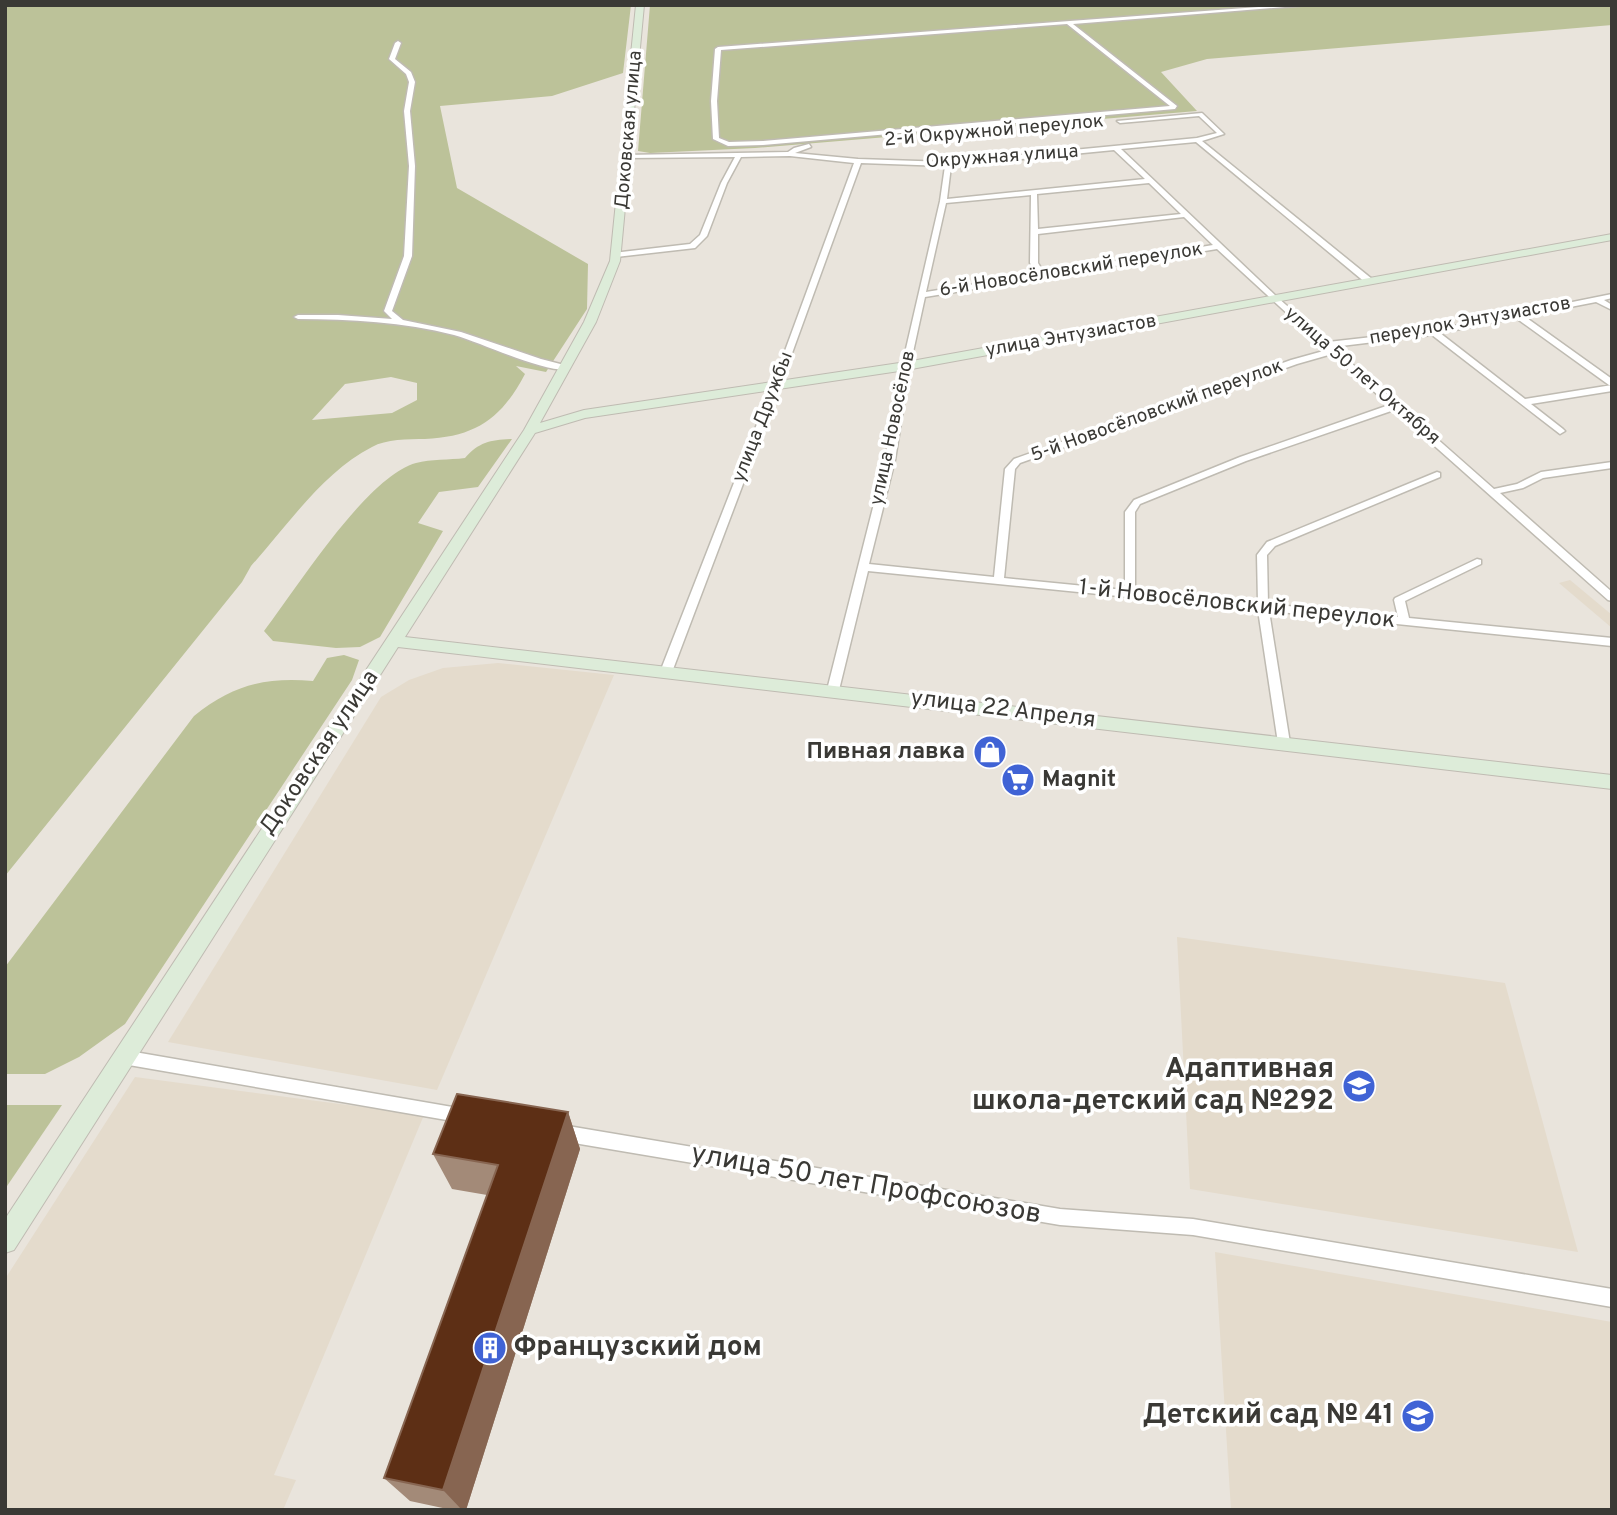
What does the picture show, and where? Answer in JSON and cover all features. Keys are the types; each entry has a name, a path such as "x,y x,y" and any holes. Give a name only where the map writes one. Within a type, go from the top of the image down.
{"main road":[{"name":"Доковская улица","path":"5,1241 530,430 600,301 617,255 640,5"},
{"name":"улица Энтузиастов","path":"1365,278 1612,228"},
{"name":"улица Энтузиастов","path":"530,430 583,414 907,362 1365,278 1612,237"},
{"name":"улица Энтузиастов","path":"538,416 777,382"},
{"name":"улица 22 Апреля","path":"395,641 1612,782"}],"street":[{"path":"1068,23 1175,107 764,143 728,144 716,139 714,101 718,50 1068,23 1307,5"},
{"path":"398,43 393,59 408,73 412,82 407,111 412,166 408,217 410,240 404,271 388,311 401,323"},
{"name":"2-й Окружной переулок","path":"790,154 801,147 1200,114 1221,134 1197,141"},
{"name":"Окружная улица","path":"627,156 790,154 858,161 948,164 1197,141"},
{"path":"1197,141 1365,278"},
{"name":"улица 50 лет Октября","path":"1116,148 1272,295 1612,598"},
{"path":"617,255 692,246 703,236 724,183 739,155"},
{"name":"улица Дружбы","path":"666,672 858,161"},
{"name":"улица Новосёлов","path":"833,690 890,460 907,362 943,201 948,164"},
{"path":"943,201 1149,181"},
{"path":"1034,193 1034,263 1041,274"},
{"path":"1033,232 1186,215"},
{"name":"6-й Новосёловский переулок","path":"922,295 1219,246"},
{"name":"переулок Энтузиастов","path":"1331,348 1434,332 1612,296"},
{"path":"1597,299 1612,309"},
{"path":"1517,315 1612,383"},
{"path":"299,317 344,316 456,333 537,363 565,368"},
{"path":"1434,332 1560,431"},
{"name":"5-й Новосёловский переулок","path":"999,580 1010,469 1017,461 1331,348"},
{"path":"1524,402 1612,388"},
{"path":"1130,594 1130,512 1137,502 1243,460 1396,406"},
{"path":"1493,492 1520,486 1541,475 1612,465"},
{"path":"1283,743 1264,606 1262,555 1271,544 1437,474"},
{"path":"1405,622 1399,600 1477,562"},
{"name":"1-й Новосёловский переулок","path":"862,566 1612,642"},
{"path":"123,1057 479,1119"},
{"name":"улица 50 лет Профсоюзов","path":"544,1130 1060,1217 1193,1227 1612,1298"}],"shaded area":[{"path":"1570,580 1612,615 1612,628 1559,583"},
{"path":"498,663 614,675 437,1090 168,1042 381,697 409,680 443,668"},
{"name":"Адаптивная школа-детский сад №292","path":"1177,937 1505,983 1578,1252 1190,1189"},
{"path":"135,1077 424,1115 274,1475 296,1480 283,1510 5,1510 5,1279"},
{"name":"Детский сад № 41","path":"1215,1252 1612,1322 1612,1510 1231,1510"}],"green space":[{"path":"5,5 631,5 623,73 552,96 440,106 457,188 588,264 587,309 546,372 516,366 525,374 516,389 497,413 473,429 443,437 384,442 354,458 337,471 292,517 251,566 242,582 5,876","holes":["391,377 417,383 417,400 392,413 312,420 345,384"]},
{"path":"650,5 1612,5 1612,25 1207,59 1161,72 1197,111 755,148 650,153 638,151"},
{"path":"512,439 478,487 439,492 418,523 443,531 380,637 360,647 336,648 273,641 264,631 334,536 376,489 396,472 416,463 465,458 475,448 486,443"},
{"path":"344,655 359,660 352,680 125,1024 79,1057 45,1074 5,1074 5,967 194,716 222,697 250,685 280,680 313,681 327,658"},
{"path":"5,1105 62,1105 5,1189"}],"building":[{"path":"457,1094 568,1112 443,1490 384,1478 498,1165 433,1154"}],"place":[{"name":"Пивная лавка","path":"990,752"},
{"name":"Magnit","path":"1018,780"},
{"name":"Адаптивная школа-детский сад №292","path":"1359,1086"},
{"name":"Французский дом","path":"490,1348"},
{"name":"Детский сад № 41","path":"1418,1416"}]}
